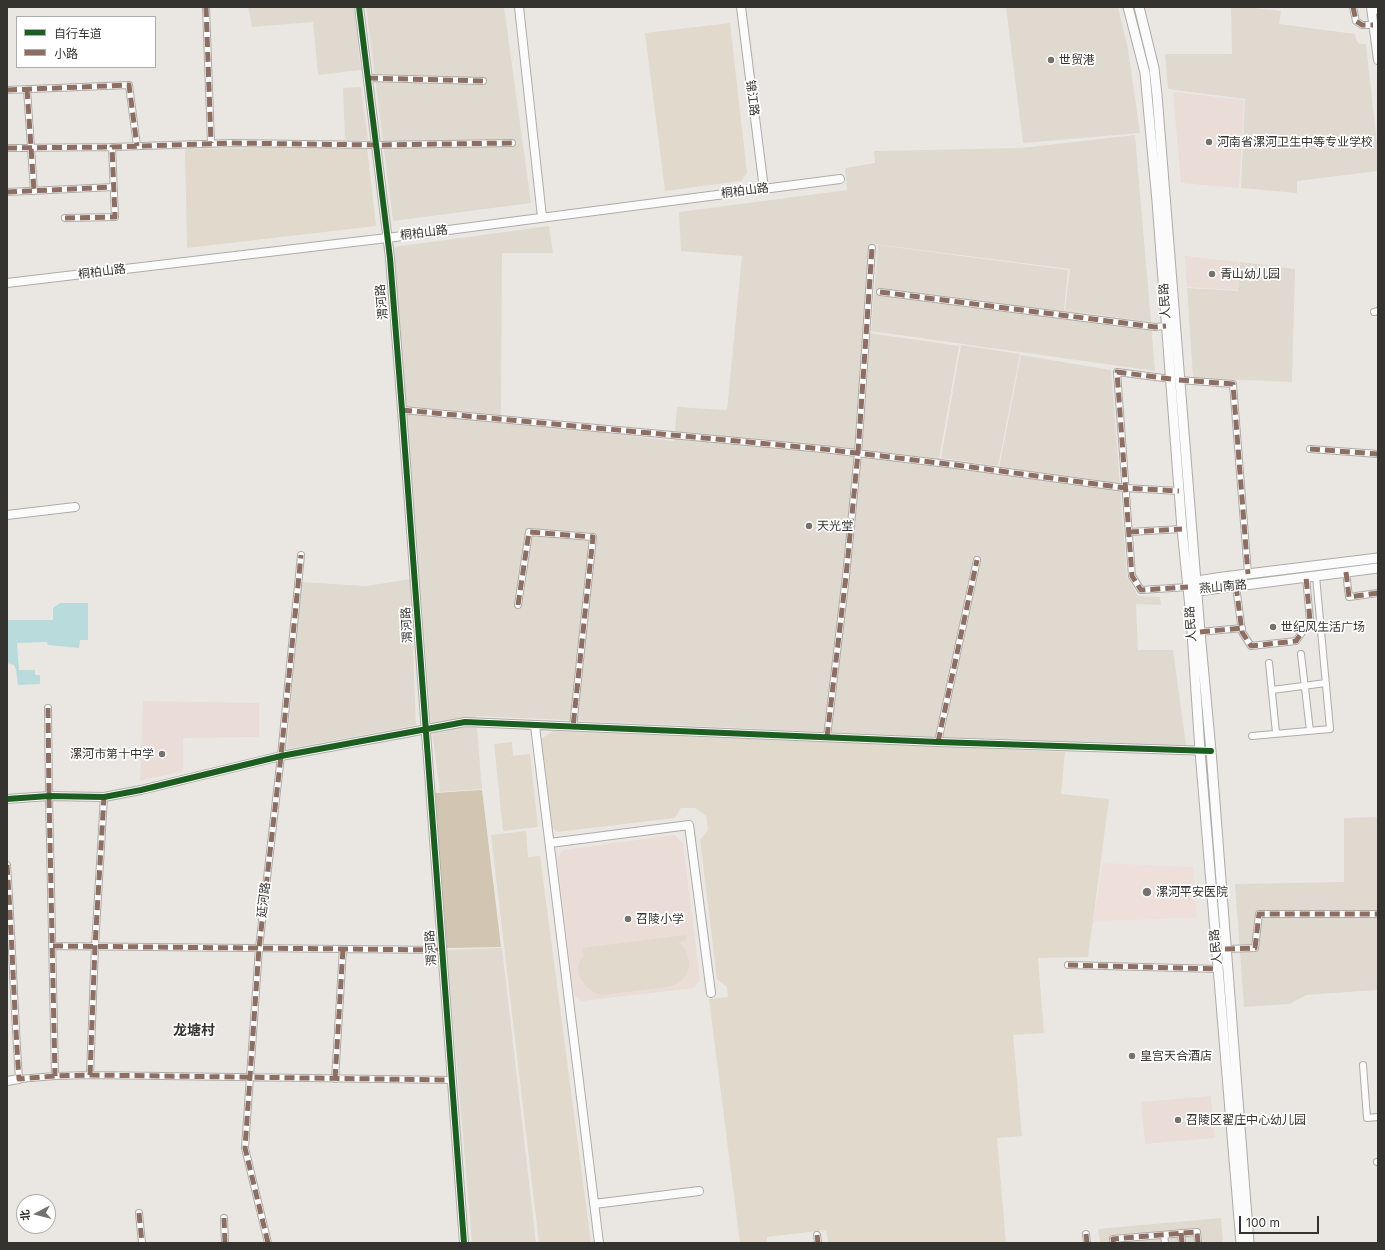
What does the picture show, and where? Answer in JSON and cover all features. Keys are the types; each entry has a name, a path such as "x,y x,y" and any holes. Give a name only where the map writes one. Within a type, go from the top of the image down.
{"main road":[{"name":"人民路","path":"1128,7 1145,73 1157,200 1166,326 1175,380 1198,591 1200,632 1211,751 1249,1243"},
{"name":"人民路","path":"1139,7 1154,68 1157,95 1175,380 1179,491 1241,1243"},
{"name":"燕山南路","path":"1188,587 1197,581 1378,558"},
{"path":"1339,563 1343,573"},
{"name":"燕山南路","path":"1188,587 1198,591 1378,568"}],"street":[{"path":"206,7 211,143"},
{"name":"渭河路","path":"359,7 387,238 402,410 464,1243"},
{"path":"519,7 542,218"},
{"name":"锦江路","path":"741,7 764,189"},
{"path":"1353,7 1356,21 1362,25 1373,25"},
{"path":"1371,7 1378,60"},
{"path":"368,78 482,81"},
{"path":"7,90 129,85 137,146"},
{"path":"27,89 34,191"},
{"path":"7,148 112,147 211,143 376,145 512,143"},
{"path":"65,218 115,217 112,147"},
{"name":"桐柏山路","path":"7,283 387,238 840,179"},
{"path":"7,192 114,187"},
{"path":"827,737 846,576 858,453 872,248"},
{"path":"880,292 1155,327 1166,326"},
{"path":"1188,587 1141,590 1132,576 1117,372 1175,380 1233,384 1248,574"},
{"path":"402,410 858,453 1125,488 1179,491"},
{"path":"1310,449 1378,454"},
{"path":"7,515 75,507"},
{"path":"1129,532 1182,529"},
{"path":"518,605 529,532 593,537 573,727"},
{"name":"延河路","path":"268,1243 245,1148 259,948 281,756 301,555"},
{"path":"938,742 977,560"},
{"path":"1343,573 1349,597 1378,594"},
{"path":"1252,736 1330,729 1316,576"},
{"path":"1236,586 1242,632 1251,646 1296,641 1310,621 1306,578"},
{"path":"1200,632 1242,628"},
{"path":"1301,654 1310,731"},
{"path":"1269,663 1276,733"},
{"path":"1272,690 1326,684"},
{"path":"48,708 55,1076"},
{"path":"7,799 49,796 104,797 141,790 281,756 466,722 938,742 1211,751"},
{"path":"535,726 599,1243"},
{"path":"90,1075 95,946 104,797"},
{"path":"550,843 689,825 711,993"},
{"path":"7,865 19,1079"},
{"path":"1226,950 1255,948 1259,914 1378,914"},
{"path":"53,946 442,950"},
{"path":"335,1079 343,949"},
{"path":"1068,964 1218,969"},
{"path":"1363,1065 1367,1118 1378,1117"},
{"path":"7,1080 90,1075 452,1080"},
{"path":"594,1204 699,1191"},
{"path":"139,1213 142,1243"},
{"path":"224,1218 225,1243"},
{"path":"1114,1243 1114,1239 1132,1240 1148,1236 1197,1232 1198,1243"},
{"path":"1181,1233 1182,1243"},
{"path":"1086,1234 1087,1243"},
{"path":"817,1235 818,1243"},
{"path":"1164,1235 1165,1243"},
{"path":"1148,1236 1148,1243"}],"shaded area":[{"path":"248,7 354,7 361,70 318,75 313,22 252,27"},
{"path":"366,7 504,7 531,203 393,221"},
{"path":"1006,7 1118,7 1128,49 1140,133 1023,143"},
{"path":"1231,7 1281,11 1279,24 1355,34 1359,44 1366,44 1378,153 1378,171 1297,181 1297,193 1241,188 1245,99 1168,89 1165,54 1232,54"},
{"path":"730,23 747,173 741,181 665,191 645,33"},
{"path":"361,87 368,140 345,140 343,88"},
{"name":"河南省漯河卫生中等专业学校","path":"1173,92 1244,100 1239,188 1181,183"},
{"path":"1135,135 1151,322 1065,310 1070,269 873,244 868,333 959,346 938,465 998,473 1021,355 1111,370 1127,576 1138,596 1160,597 1161,605 1136,604 1138,650 1173,650 1186,745 937,737 476,716 482,789 440,792 431,723 394,247 549,226 553,253 502,253 501,420 674,441 677,407 727,410 742,256 681,251 679,212 847,190 845,168 875,163 874,151 1021,148"},
{"path":"367,147 376,226 187,248 185,149"},
{"path":"878,245 1068,270 1064,310 1151,323 1155,371 871,331"},
{"name":"青山幼儿园","path":"1185,256 1239,262 1238,290 1187,287"},
{"path":"1240,262 1295,269 1292,382 1193,378 1187,288 1238,291"},
{"path":"961,345 1020,354 998,466 941,458"},
{"path":"410,579 416,725 287,749 301,582 367,586"},
{"name":"漯河市第十中学","path":"143,701 259,703 259,737 183,738 183,771 140,781"},
{"path":"553,731 1065,752 1061,794 1109,799 1088,957 1038,958 1044,1033 1013,1035 1022,1136 997,1138 1006,1243 828,1243 826,1230 767,1237 767,1243 740,1243 709,999 728,997 727,987 717,979 700,840 708,830 706,816 695,808 681,808 675,818 557,832 553,828 541,739"},
{"path":"512,742 513,755 509,756 530,754 538,827 503,831 494,744"},
{"path":"482,790 501,947 447,948 435,793"},
{"path":"1378,817 1378,990 1306,995 1290,1004 1244,1007 1235,884 1344,882 1344,818"},
{"path":"526,831 528,857 540,856 591,1243 539,1243 491,835"},
{"name":"召陵小学","path":"674,835 683,843 700,980 694,988 582,1001 574,995 557,858 563,850"},
{"name":"漯河平安医院","path":"1103,863 1193,867 1197,918 1093,921"},
{"path":"686,935 686,941 679,942 687,954 689,961 688,972 684,978 672,986 603,995 590,990 581,979 579,973 580,960 585,954 583,954 582,948"},
{"path":"502,948 536,1243 472,1243 447,950"},
{"name":"召陵区翟庄中心幼儿园","path":"1211,1096 1215,1138 1145,1144 1141,1102"},
{"path":"1221,1218 1223,1243 1100,1243 1098,1229"}],"water":[{"path":"60,603 88,603 88,640 80,640 79,648 48,645 47,642 17,643 19,670 35,670 35,675 40,675 40,684 18,685 14,665 7,663 7,620 53,620 53,608"}],"marked path":[{"path":"206,7 211,143"},
{"path":"1353,7 1356,21 1362,25 1373,25"},
{"path":"368,78 483,81"},
{"path":"7,90 129,85 137,146"},
{"path":"27,89 34,191"},
{"path":"65,218 115,217 112,147 231,143 376,145 512,143"},
{"path":"7,148 112,147"},
{"path":"7,192 114,187"},
{"path":"827,737 846,576 858,453 872,248"},
{"path":"880,292 1155,327 1166,326"},
{"path":"1171,379 1117,372 1132,576 1141,590 1188,587"},
{"path":"1179,380 1233,384 1248,574"},
{"path":"402,410 823,449 1125,488 1179,491"},
{"path":"1310,449 1378,454"},
{"path":"1129,532 1182,529"},
{"path":"518,605 529,532 593,537 573,727"},
{"path":"268,1243 245,1148 259,948 281,756 301,555"},
{"path":"938,742 977,560"},
{"path":"1346,572 1349,597 1378,593"},
{"path":"1236,586 1242,632 1251,646 1296,641 1310,621 1306,577"},
{"path":"1200,632 1242,628"},
{"path":"48,708 55,1076"},
{"path":"90,1075 95,946 104,797"},
{"path":"7,865 19,1079 90,1075 452,1080"},
{"path":"1225,949 1255,948 1259,914 1378,914"},
{"path":"53,946 443,950"},
{"path":"335,1079 343,949"},
{"path":"1068,965 1218,969"},
{"path":"139,1213 142,1243"},
{"path":"224,1218 225,1243"},
{"path":"1114,1243 1113,1239 1197,1232 1198,1243"},
{"path":"1181,1233 1182,1243"},
{"path":"1086,1234 1087,1243"},
{"path":"817,1235 818,1243"}],"cycle path":[{"path":"359,7 390,258 464,1243"},
{"path":"7,799 49,796 104,797 141,790 281,756 465,722 938,742 1211,751"}],"place":[{"name":"世贸港","path":"1051,60"},
{"name":"河南省漯河卫生中等专业学校","path":"1209,142"},
{"name":"青山幼儿园","path":"1212,274"},
{"name":"天光堂","path":"809,526"},
{"name":"世纪风生活广场","path":"1273,627"},
{"name":"漯河市第十中学","path":"162,754"},
{"name":"漯河平安医院","path":"1147,892"},
{"name":"召陵小学","path":"628,919"},
{"name":"皇宫天合酒店","path":"1132,1056"},
{"name":"召陵区翟庄中心幼儿园","path":"1178,1120"}],"district":[{"name":"龙塘村","path":"194,1031"}]}
